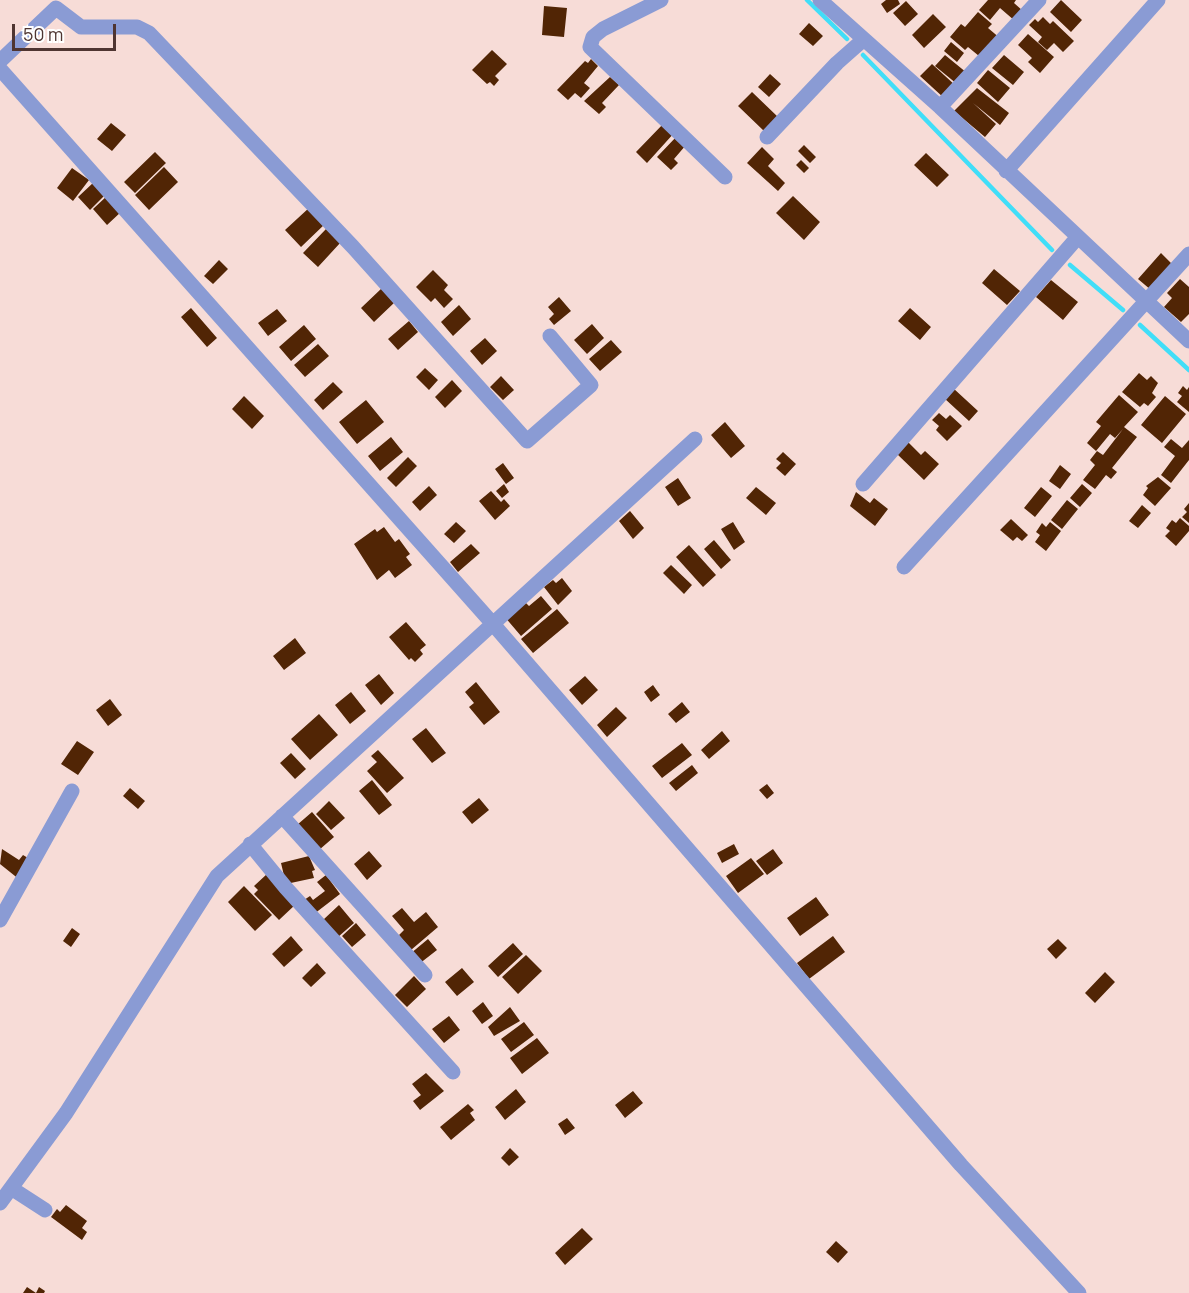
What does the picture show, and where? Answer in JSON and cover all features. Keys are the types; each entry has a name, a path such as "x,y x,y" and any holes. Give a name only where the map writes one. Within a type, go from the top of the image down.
{"street":[{"path":"661,0 603,29 593,37 590,46 726,177"},
{"path":"820,0 940,107 1189,341"},
{"path":"940,107 1039,0"},
{"path":"1006,171 1158,0"},
{"path":"0,60 56,8 81,27 137,27 148,33 353,247 527,441 591,385 550,336"},
{"path":"767,137 837,63 863,40"},
{"path":"0,69 493,624 960,1165 1079,1293"},
{"path":"863,484 1077,238"},
{"path":"904,567 1189,254"},
{"path":"45,1210 5,1193 66,1113 209,886 250,844 695,439"},
{"path":"0,920 72,791"},
{"path":"282,816 425,975"},
{"path":"250,844 286,888 453,1072"}],"building":[{"path":"886,0 898,0 900,4 887,13 881,4"},
{"path":"988,0 1016,0 1014,3 1023,11 1015,21 1000,8 990,20 979,10"},
{"path":"1061,0 1082,20 1071,32 1050,12"},
{"path":"906,1 918,14 905,26 893,13"},
{"path":"544,6 567,8 564,37 542,35"},
{"path":"978,12 992,24 988,28 1001,39 979,56 968,47 965,50 950,37 961,24 965,27"},
{"path":"933,14 946,27 924,48 912,35"},
{"path":"1043,17 1050,24 1053,21 1074,41 1063,52 1054,43 1047,50 1038,42 1042,37 1029,25 1035,19 1038,22"},
{"path":"809,23 823,36 813,46 799,34"},
{"path":"1028,34 1054,57 1040,73 1028,62 1032,58 1018,45"},
{"path":"951,42 964,53 957,62 944,51"},
{"path":"492,50 507,64 495,76 499,80 494,86 490,82 487,84 472,70"},
{"path":"945,55 967,73 957,84 935,66"},
{"path":"1004,55 1024,72 1013,85 992,68"},
{"path":"591,59 598,66 584,83 590,88 581,98 575,93 568,100 557,90 585,61 588,63"},
{"path":"932,64 956,86 944,98 920,76"},
{"path":"988,70 1010,88 998,102 977,83"},
{"path":"770,74 781,84 769,97 758,87"},
{"path":"610,77 619,85 602,103 606,107 599,114 584,101"},
{"path":"977,88 1009,113 1000,125 973,103 996,124 985,137 954,111"},
{"path":"752,92 778,117 764,131 738,106"},
{"path":"665,122 675,132 647,163 636,152"},
{"path":"111,123 126,135 112,151 97,139"},
{"path":"677,136 686,145 674,159 678,163 671,170 657,157"},
{"path":"804,145 816,157 810,163 798,151"},
{"path":"762,147 774,159 768,166 785,183 778,191 747,163"},
{"path":"155,152 166,163 135,193 124,182"},
{"path":"926,153 949,175 937,187 914,165"},
{"path":"801,160 809,168 804,173 796,165"},
{"path":"164,167 178,182 149,210 135,195"},
{"path":"72,168 89,180 73,201 57,188"},
{"path":"94,182 106,194 90,210 78,197"},
{"path":"108,195 122,211 107,225 93,209"},
{"path":"793,196 820,222 804,240 776,213"},
{"path":"310,207 326,223 301,247 285,230"},
{"path":"326,229 341,242 318,267 303,253"},
{"path":"1161,253 1173,265 1151,290 1138,279"},
{"path":"219,260 228,269 213,284 204,276"},
{"path":"994,269 1020,291 1007,305 982,283"},
{"path":"433,270 448,285 444,290 453,299 444,308 435,298 431,302 416,287"},
{"path":"1180,279 1189,287 1189,314 1181,322 1164,307 1172,298 1167,293"},
{"path":"1051,280 1078,302 1063,320 1036,297"},
{"path":"382,288 395,302 374,322 361,308"},
{"path":"559,297 571,311 554,325 549,319 554,314 548,307"},
{"path":"459,305 471,319 453,336 441,322"},
{"path":"191,308 217,338 207,347 181,317"},
{"path":"910,308 931,327 920,340 898,321"},
{"path":"277,309 287,321 268,336 258,323"},
{"path":"409,321 418,332 398,350 388,339"},
{"path":"592,324 604,338 587,354 574,340"},
{"path":"304,325 316,339 291,361 279,347"},
{"path":"485,338 497,351 482,365 470,351"},
{"path":"611,340 622,352 600,371 589,359"},
{"path":"318,344 329,356 305,377 294,365"},
{"path":"425,368 438,380 429,390 416,377"},
{"path":"1139,373 1147,380 1151,376 1158,383 1152,393 1156,397 1148,406 1144,403 1140,407 1122,392"},
{"path":"501,376 514,390 503,400 490,387"},
{"path":"452,380 462,391 445,408 435,397"},
{"path":"333,382 343,392 323,410 314,400"},
{"path":"1183,386 1187,390 1189,387 1189,412 1177,402 1182,396 1178,393"},
{"path":"953,388 978,411 969,421 944,398"},
{"path":"1119,395 1138,412 1124,427 1137,437 1112,468 1117,472 1111,479 1106,475 1095,489 1083,480 1095,465 1090,460 1097,451 1103,455 1123,429 1115,438 1110,434 1096,451 1087,443 1101,426 1096,422"},
{"path":"244,396 264,416 252,429 232,409"},
{"path":"1165,396 1186,414 1162,443 1141,425"},
{"path":"366,400 384,422 357,444 339,422"},
{"path":"939,413 946,419 950,415 962,426 947,441 936,430 939,426 932,420"},
{"path":"725,422 745,446 731,458 711,435"},
{"path":"391,437 403,452 380,471 368,456"},
{"path":"1171,439 1182,448 1189,440 1189,460 1171,483 1161,475 1175,456 1164,447"},
{"path":"908,442 921,455 925,451 939,464 924,480 897,454"},
{"path":"783,452 796,464 785,476 776,468 781,463 776,459"},
{"path":"408,457 417,466 396,487 387,478"},
{"path":"503,463 514,478 506,484 495,469"},
{"path":"1060,465 1071,474 1060,489 1049,481"},
{"path":"1158,477 1171,488 1155,506 1143,495 1148,488 1146,486"},
{"path":"678,478 691,498 678,506 665,487"},
{"path":"504,484 509,492 502,498 496,491"},
{"path":"1082,484 1092,493 1080,507 1070,498"},
{"path":"429,486 437,495 420,511 412,502"},
{"path":"756,487 776,503 766,515 746,498"},
{"path":"1041,487 1052,496 1035,517 1024,508"},
{"path":"491,491 501,502 504,499 510,506 495,520 479,501"},
{"path":"856,492 870,503 874,498 888,509 875,526 850,506"},
{"path":"1067,500 1078,509 1062,529 1051,520"},
{"path":"1189,503 1189,523 1182,517 1187,512 1184,509"},
{"path":"1142,505 1151,513 1138,528 1129,521"},
{"path":"630,511 644,528 633,539 619,521"},
{"path":"1180,518 1189,526 1189,531 1176,546 1165,536 1170,531 1166,528 1172,520 1176,523"},
{"path":"1011,519 1028,535 1022,541 1017,537 1013,541 1000,530"},
{"path":"456,522 466,531 454,543 444,534"},
{"path":"733,522 745,542 734,550 721,529"},
{"path":"1050,522 1061,531 1046,551 1035,542 1040,535 1036,532 1042,523 1046,527"},
{"path":"384,527 395,542 399,539 410,554 406,557 412,565 395,578 389,570 377,580 354,544 375,529 377,532"},
{"path":"714,540 731,560 721,569 704,549"},
{"path":"471,544 480,553 458,572 450,562"},
{"path":"689,545 716,575 703,587 676,557"},
{"path":"671,565 692,585 684,594 663,573"},
{"path":"562,578 572,591 558,605 544,587 553,580 556,583"},
{"path":"541,596 552,609 521,636 504,616 523,600 529,606"},
{"path":"557,609 569,623 533,653 521,639"},
{"path":"406,622 426,645 420,650 423,654 415,662 411,658 409,660 389,637"},
{"path":"295,638 306,653 284,670 273,656"},
{"path":"379,674 394,693 381,705 365,685"},
{"path":"585,676 598,690 582,705 569,690"},
{"path":"476,682 500,712 484,725 469,707 474,703 465,692"},
{"path":"653,685 660,695 651,702 644,692"},
{"path":"351,692 366,711 350,724 335,705"},
{"path":"110,699 122,715 108,726 96,710"},
{"path":"682,702 690,712 676,723 668,714"},
{"path":"616,707 627,718 607,737 597,725"},
{"path":"319,714 338,735 310,760 291,739"},
{"path":"426,728 446,753 432,763 412,739"},
{"path":"722,731 730,741 709,759 701,750"},
{"path":"77,741 94,752 78,775 61,764"},
{"path":"682,743 692,755 662,778 652,766"},
{"path":"378,750 404,778 387,793 367,771 377,762 371,756"},
{"path":"291,753 306,769 295,779 280,763"},
{"path":"692,765 698,773 676,791 669,783"},
{"path":"372,780 392,805 379,815 359,791"},
{"path":"767,784 774,793 767,799 759,790"},
{"path":"130,788 145,801 138,809 123,796"},
{"path":"479,798 489,810 472,824 462,812"},
{"path":"329,801 345,818 331,830 316,814"},
{"path":"312,812 334,837 319,850 297,825"},
{"path":"734,844 739,854 722,863 717,853"},
{"path":"2,849 19,860 23,855 33,861 20,880 0,864"},
{"path":"773,849 783,863 767,875 756,861"},
{"path":"369,851 382,866 367,880 354,864"},
{"path":"309,856 315,870 312,871 314,878 286,884 281,863"},
{"path":"751,858 764,874 738,893 726,876"},
{"path":"267,874 296,904 279,920 254,894 258,890 254,886"},
{"path":"326,875 340,894 314,914 304,900 310,896 313,900 325,891 317,882"},
{"path":"244,886 272,915 255,931 228,902"},
{"path":"816,897 829,915 800,936 787,918"},
{"path":"339,905 354,923 338,937 323,920"},
{"path":"402,908 414,922 426,912 438,927 411,950 399,935 404,930 392,916"},
{"path":"356,923 366,935 352,947 342,936"},
{"path":"72,928 80,934 71,947 63,941"},
{"path":"291,936 303,950 284,967 272,954"},
{"path":"833,936 845,952 809,979 797,963"},
{"path":"428,939 437,950 419,964 410,954"},
{"path":"1058,939 1067,948 1056,959 1047,949"},
{"path":"513,943 523,954 498,977 488,966"},
{"path":"526,955 542,971 518,994 502,977"},
{"path":"317,963 326,973 311,987 302,978"},
{"path":"462,968 474,982 457,996 445,982"},
{"path":"1105,972 1115,982 1095,1003 1085,993"},
{"path":"414,976 426,989 407,1007 395,995"},
{"path":"483,1002 493,1016 482,1024 472,1011"},
{"path":"510,1007 520,1021 494,1036 488,1027"},
{"path":"449,1016 460,1030 444,1043 432,1029"},
{"path":"524,1022 534,1035 511,1052 501,1039"},
{"path":"537,1038 549,1053 522,1074 510,1058"},
{"path":"426,1073 444,1091 420,1110 413,1101 421,1095 412,1084"},
{"path":"516,1089 526,1102 505,1120 495,1107"},
{"path":"633,1091 643,1103 625,1118 615,1105"},
{"path":"468,1104 474,1110 470,1113 475,1120 451,1140 440,1127"},
{"path":"567,1118 575,1128 565,1135 558,1124"},
{"path":"510,1148 519,1157 509,1166 501,1158"},
{"path":"66,1205 87,1221 82,1228 87,1232 82,1240 51,1217 57,1209 60,1212"},
{"path":"582,1228 593,1239 565,1265 555,1253"},
{"path":"836,1241 848,1252 838,1263 826,1252"},
{"path":"27,1287 36,1293 23,1293"},
{"path":"39,1287 45,1291 44,1293 36,1293"}],"waterway":[{"path":"807,0 847,39"},
{"path":"863,55 1052,250"},
{"path":"1070,265 1123,310"},
{"path":"1140,325 1189,370"}]}
